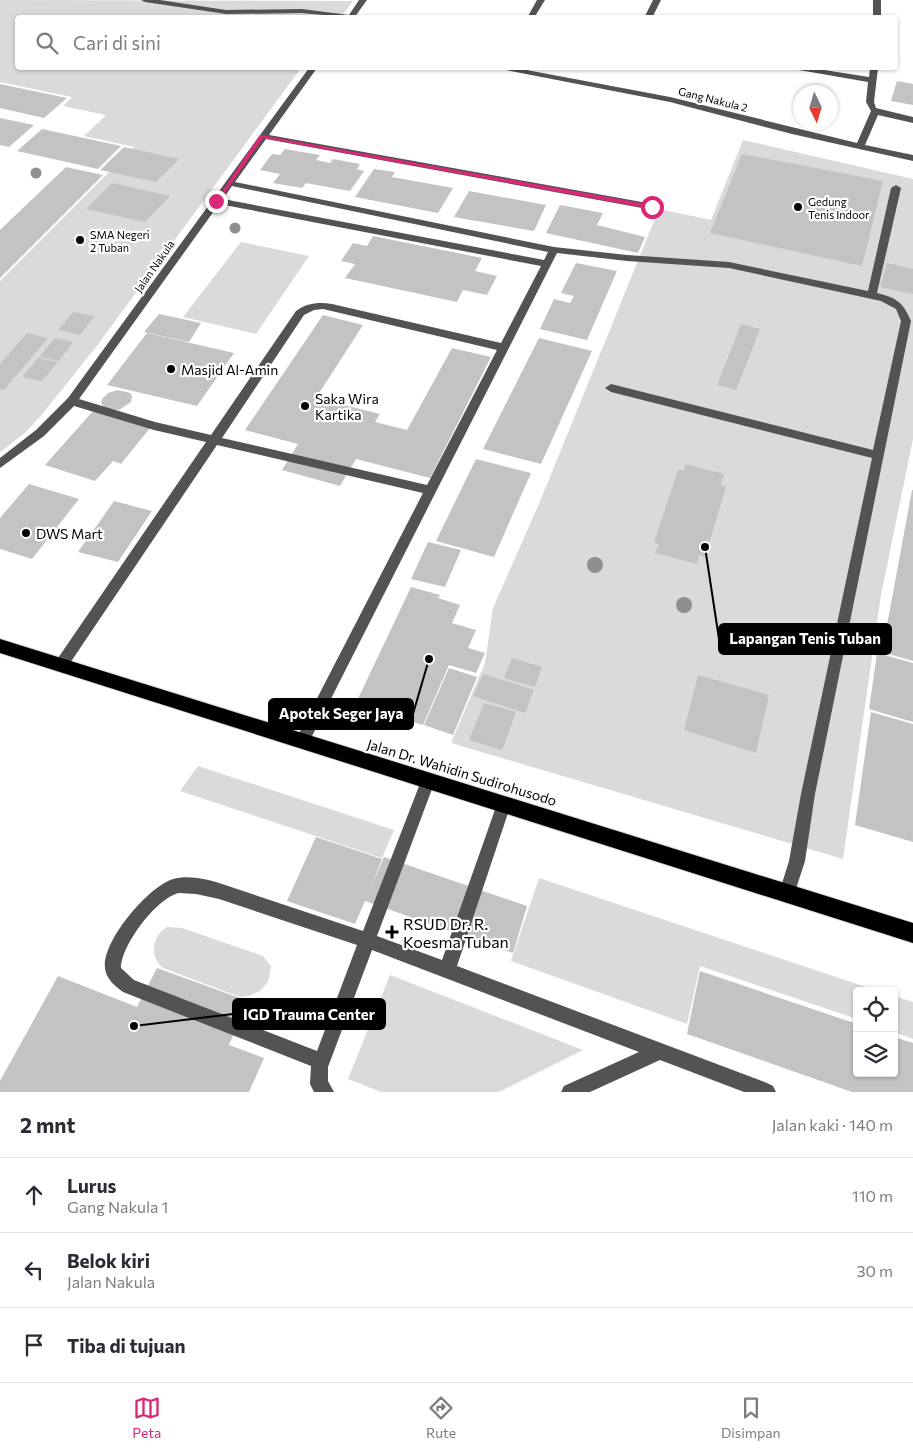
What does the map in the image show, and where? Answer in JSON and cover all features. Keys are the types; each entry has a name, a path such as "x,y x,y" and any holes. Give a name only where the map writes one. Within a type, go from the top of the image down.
{"highway":[{"name":"Jalan Dr. Wahidin Sudirohusodo","path":"0,646 913,933"}],"street":[{"path":"145,0 226,12 302,11 334,15"},
{"path":"352,15 363,0"},
{"path":"532,15 541,0"},
{"path":"650,15 657,0"},
{"path":"877,0 877,15"},
{"name":"Jalan Nakula","path":"0,464 40,433 72,401 312,70"},
{"name":"Gang Nakula 2","path":"516,70 670,100 913,158"},
{"path":"811,70 872,80"},
{"path":"874,70 870,106 874,111 913,120"},
{"path":"860,146 874,111"},
{"path":"262,136 652,207"},
{"path":"229,183 554,250 626,258 730,265 872,295 893,302 900,307 906,321 808,794 797,861 787,894"},
{"path":"872,295 896,188"},
{"path":"216,201 547,264"},
{"path":"302,741 430,490 506,348 554,250"},
{"path":"61,665 300,313 307,308 323,305 506,348"},
{"path":"612,388 879,456"},
{"path":"72,401 154,426 430,490"},
{"path":"326,1092 319,1084 318,1079 321,1061 428,781"},
{"path":"447,970 504,804"},
{"path":"321,1061 128,986 114,972 112,966 115,956 136,920 152,901 173,888 184,886 219,890 367,940 767,1092"},
{"path":"570,1092 660,1051"}],"shaded area":[{"path":"0,0 353,1 342,15 15,15 15,70 300,70 96,347 39,418 25,433 0,452 0,281 134,147 84,136 106,115 63,106 72,97 0,82"},
{"path":"743,140 913,179 913,439 881,595 843,859 451,743 485,663 493,608 541,499 659,209 711,220"},
{"path":"241,242 309,256 256,334 183,317"},
{"path":"198,766 394,830 382,858 180,791"},
{"path":"539,878 866,987 853,987 853,1018 700,966 687,1024 511,961"},
{"path":"167,927 182,928 263,956 271,966 268,982 260,991 249,996 240,997 163,968 156,958 154,946 158,935"},
{"path":"390,975 583,1050 499,1092 381,1092 348,1079"},
{"path":"898,997 913,1002 913,1039 898,1033"}],"building":[{"path":"897,81 913,84 913,105 891,101"},
{"path":"0,84 67,98 44,118 0,108"},
{"path":"0,118 34,125 9,147 0,145"},
{"path":"42,129 121,146 98,169 17,151"},
{"path":"124,147 179,159 156,182 100,170"},
{"path":"285,149 320,155 316,160 330,163 333,159 360,164 357,169 364,171 350,191 306,183 302,188 273,183 280,174 260,170 272,154 280,155"},
{"name":"Gedung Tenis Indoor","path":"742,154 883,181 862,266 710,233"},
{"path":"66,167 103,175 0,278 0,230"},
{"path":"374,169 395,172 392,177 453,188 438,213 355,197"},
{"path":"112,183 170,196 145,222 86,209"},
{"path":"469,191 546,205 534,231 454,217"},
{"path":"560,205 603,213 597,225 645,237 638,253 546,233"},
{"path":"373,236 482,258 475,271 497,276 487,295 463,290 457,302 345,278 355,264 341,261 353,243 367,246"},
{"path":"576,263 617,271 587,340 540,329 554,299 570,303 574,296 561,293"},
{"path":"887,263 913,269 913,294 880,287"},
{"path":"73,312 95,316 80,335 58,330"},
{"path":"159,314 201,323 189,342 144,332"},
{"name":"Saka Wira Kartika","path":"323,315 363,325 316,398 380,414 375,422 407,430 452,348 491,357 430,478 356,459 340,486 282,470 298,444 245,430"},
{"path":"741,324 760,329 736,390 717,385"},
{"path":"27,333 48,338 4,390 0,389 0,364"},
{"name":"Masjid Al-Amin","path":"147,333 234,353 197,406 107,385"},
{"path":"55,338 73,342 59,361 39,357"},
{"path":"539,338 592,351 541,464 483,449"},
{"path":"38,358 58,362 42,381 22,377"},
{"path":"118,390 130,393 132,396 131,402 119,410 105,409 101,403 102,399 108,393"},
{"path":"93,411 150,428 121,464 113,461 95,481 45,465"},
{"path":"476,459 531,473 494,557 436,541"},
{"path":"685,464 724,474 721,485 726,487 705,557 699,555 697,564 655,553 659,544 654,542 678,470 684,470"},
{"name":"DWS Mart","path":"29,484 79,499 32,559 0,549 0,518"},
{"path":"913,490 913,661 882,652"},
{"path":"114,501 152,511 118,562 78,552"},
{"path":"428,542 461,550 445,587 411,579"},
{"path":"411,587 440,595 438,598 460,605 452,623 476,630 468,648 485,653 476,673 449,665 423,725 355,705"},
{"path":"877,653 913,663 913,722 869,709"},
{"path":"512,658 542,667 535,687 504,678"},
{"path":"449,668 477,677 453,735 424,725"},
{"path":"483,674 534,690 525,713 473,696"},
{"path":"698,675 769,695 756,753 684,730"},
{"path":"484,703 516,712 502,750 469,740"},
{"path":"871,712 913,724 913,842 855,825"},
{"path":"316,837 382,859 371,888 384,857 527,906 513,953 365,901 355,924 287,901"},
{"path":"157,968 248,1001 229,1045 264,1058 249,1092 0,1092 0,1081 58,976 137,1007"},
{"path":"700,971 853,1023 853,1077 898,1077 898,1038 913,1043 913,1092 852,1092 687,1034"}],"place":[{"name":"Gedung Tenis Indoor","path":"798,207"},
{"name":"SMA Negeri 2 Tuban","path":"80,240"},
{"name":"Masjid Al-Amin","path":"171,369"},
{"name":"Saka Wira Kartika","path":"305,406"},
{"name":"DWS Mart","path":"26,533"},
{"name":"Lapangan Tenis Tuban","path":"705,547"},
{"name":"Apotek Seger Jaya","path":"429,659"},
{"name":"RSUD Dr. R. Koesma Tuban","path":"392,932"},
{"name":"IGD Trauma Center","path":"134,1026"}],"route":[{"path":"216,201 262,136 652,207"}]}
